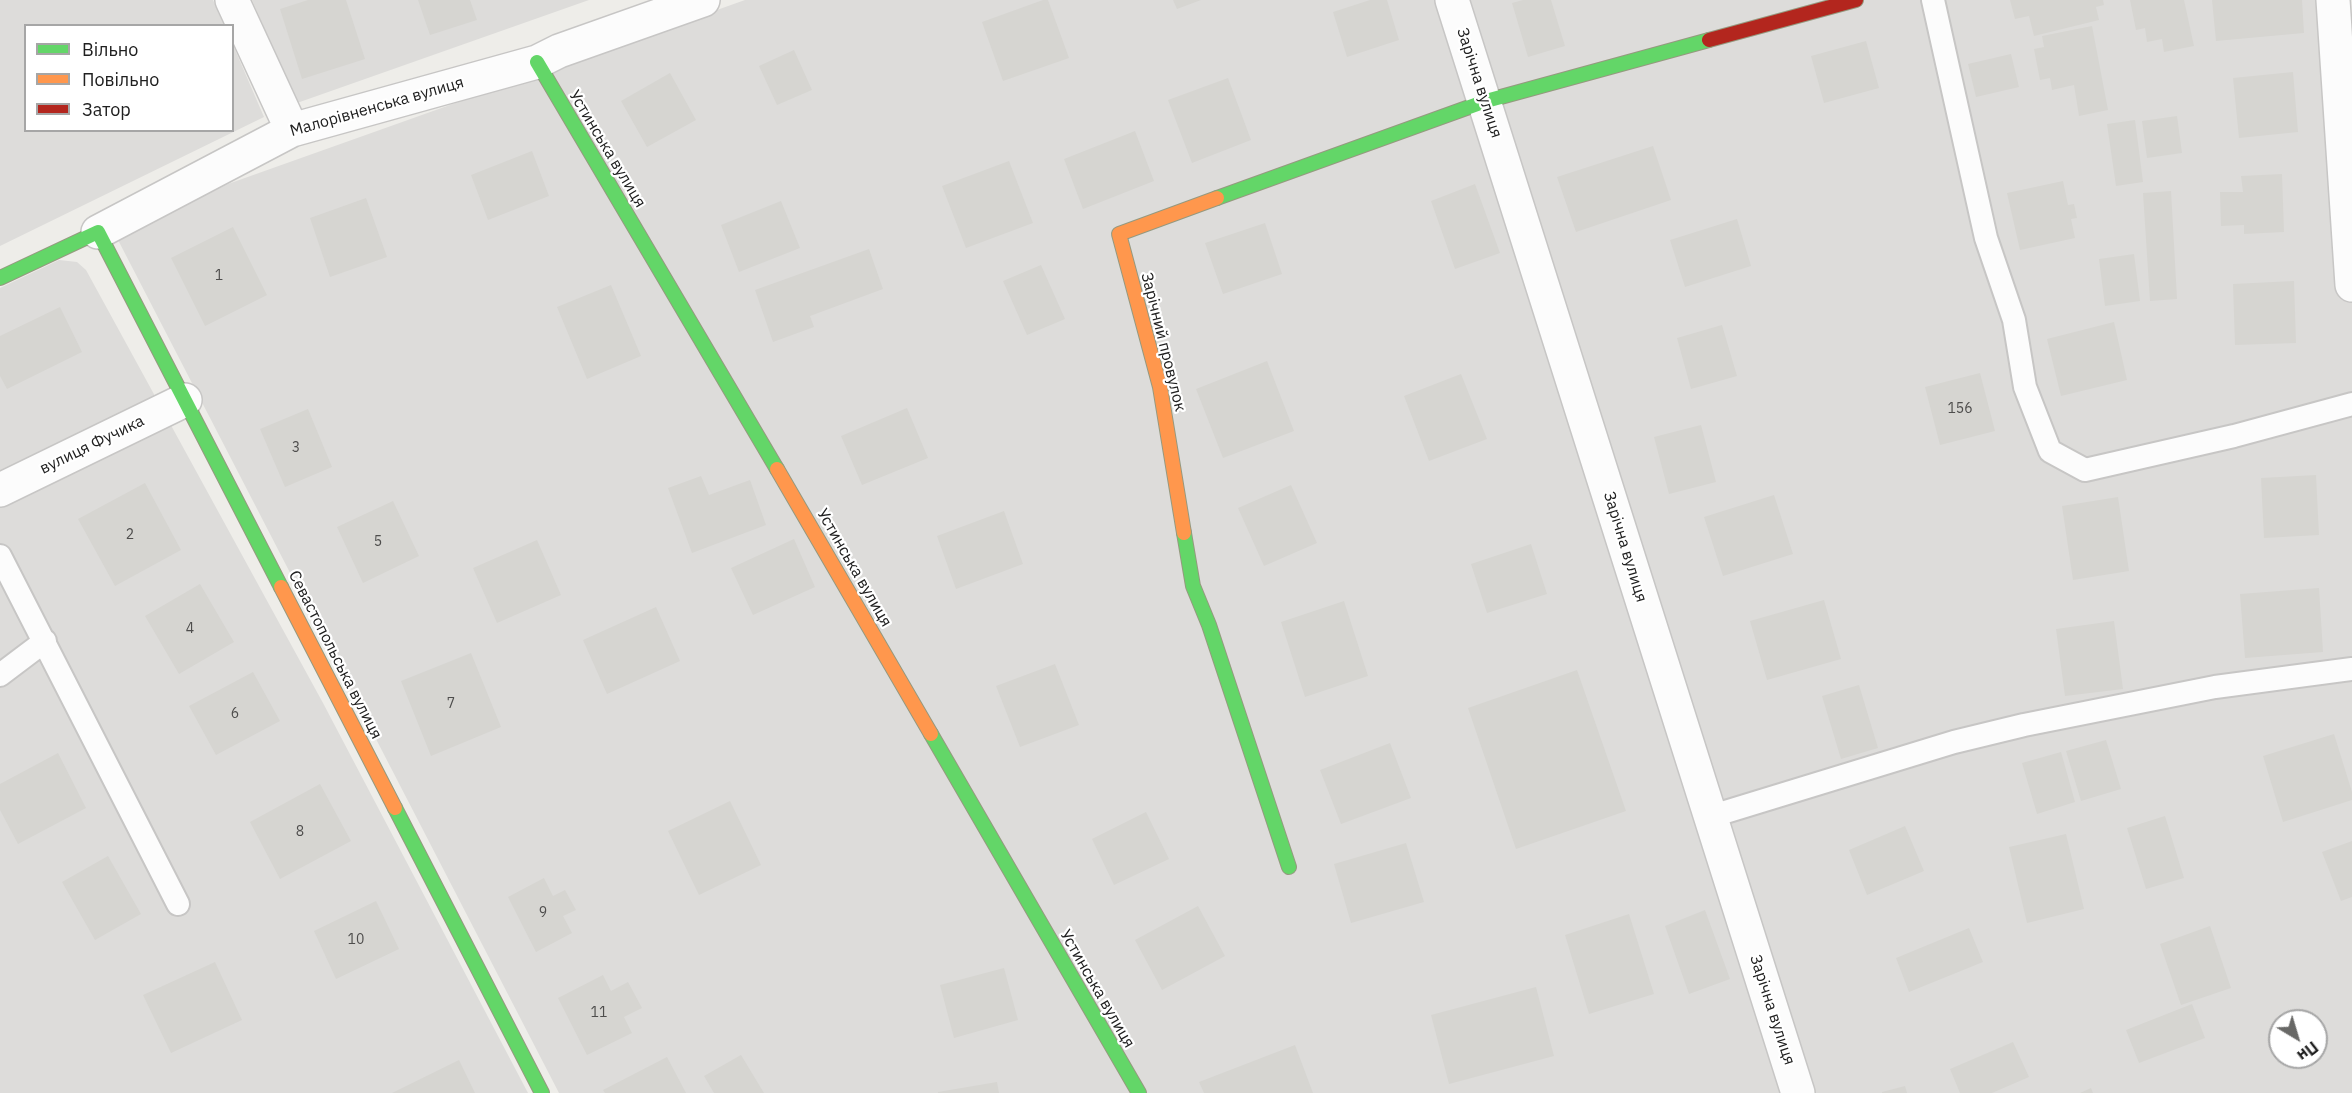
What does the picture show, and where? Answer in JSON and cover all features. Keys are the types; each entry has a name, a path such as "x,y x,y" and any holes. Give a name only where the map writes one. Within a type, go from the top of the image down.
{"street":[{"path":"232,0 291,130"},
{"name":"Малорівненська вулиця","path":"0,278 98,232 291,130 537,62 559,51 703,0"},
{"name":"Зарічна вулиця","path":"1452,0 1486,101 1709,817 1798,1093"},
{"path":"1486,101 1856,0"},
{"path":"2333,0 2352,285"},
{"name":"Устинська вулиця","path":"537,62 819,540 1139,1093"},
{"name":"Зарічний провулок","path":"1289,867 1209,625 1193,586 1160,387 1119,234 1486,101"},
{"name":"Севастопольська вулиця","path":"98,232 542,1093"},
{"name":"вулиця Фучика","path":"0,490 185,400"}],"lane":[{"path":"1933,0 1986,238 2014,320 2025,387 2050,451 2085,470 2244,434 2352,404"},
{"path":"0,556 178,904"},
{"path":"0,675 45,641"},
{"path":"1709,817 1954,742 2024,725 2215,687 2352,669"}],"shaded area":[{"path":"0,0 213,0 224,24 24,24 24,132 233,132 0,246"},
{"path":"252,0 589,0 297,103"},
{"path":"745,0 2349,0 2352,35 2352,1093 559,1093 117,238 228,184"},
{"path":"234,47 264,117 234,132"},
{"path":"59,260 77,262 86,270 323,703 528,1093 0,1093 0,288"}],"building":[{"path":"308,0 346,0 365,59 302,79 280,9"},
{"path":"418,0 470,0 477,20 430,35"},
{"path":"1048,0 1069,58 1003,81 982,22"},
{"path":"1173,0 1201,0 1177,9"},
{"path":"1370,0 1387,0 1399,40 1347,57 1333,12"},
{"path":"1523,0 1551,0 1565,46 1528,57 1512,3"},
{"path":"2010,0 2103,0 2104,5 2096,7 2099,20 2034,36 2029,16 2015,19"},
{"path":"2130,0 2184,0 2194,46 2164,52 2162,39 2147,42 2145,28 2136,30"},
{"path":"2212,0 2302,0 2304,33 2216,41"},
{"path":"2092,26 2108,110 2079,116 2074,85 2052,90 2050,78 2040,80 2034,49 2044,47 2042,36"},
{"path":"1866,41 1879,88 1824,103 1811,56"},
{"path":"794,50 812,90 777,105 759,66"},
{"path":"2011,54 2019,87 1976,97 1968,64"},
{"path":"2293,72 2298,132 2239,138 2233,78"},
{"path":"670,73 696,120 647,147 621,101"},
{"path":"1228,78 1251,140 1192,163 1168,100"},
{"path":"2177,116 2182,153 2147,158 2142,121"},
{"path":"2135,120 2143,182 2116,186 2107,124"},
{"path":"1135,131 1154,181 1083,209 1064,159"},
{"path":"1653,146 1671,200 1576,232 1557,177"},
{"path":"532,151 549,196 488,220 471,175"},
{"path":"1009,161 1033,223 966,248 942,186"},
{"path":"2282,174 2284,232 2244,234 2244,225 2221,226 2220,192 2243,192 2241,176"},
{"path":"2063,181 2068,205 2074,204 2077,218 2071,219 2075,238 2020,250 2007,193"},
{"path":"1475,184 1500,253 1455,269 1431,201"},
{"path":"2171,191 2177,299 2150,301 2143,193"},
{"path":"366,198 387,257 330,277 310,218"},
{"path":"781,201 800,248 739,272 721,225"},
{"path":"1737,219 1751,266 1685,287 1670,240"},
{"path":"1265,223 1282,274 1223,294 1205,243"},
{"path":"233,227 267,295 205,326 171,258"},
{"path":"869,249 883,289 810,316 814,327 773,342 755,290"},
{"path":"2134,254 2140,301 2105,306 2099,259"},
{"path":"1041,265 1065,319 1027,335 1003,281"},
{"path":"2294,281 2296,343 2235,345 2233,284"},
{"path":"611,285 641,356 587,379 557,307"},
{"path":"60,307 82,352 7,389 0,376 0,336"},
{"path":"2114,322 2127,380 2061,396 2047,339"},
{"path":"1722,325 1737,376 1691,389 1677,338"},
{"path":"1267,361 1294,431 1223,458 1196,389"},
{"path":"1980,373 1995,431 1940,445 1925,387"},
{"path":"1461,374 1487,439 1429,461 1404,396"},
{"path":"907,408 928,458 862,485 841,436"},
{"path":"308,409 332,467 285,487 260,429"},
{"path":"1701,425 1716,482 1669,494 1654,437"},
{"path":"2316,475 2319,535 2264,538 2261,478"},
{"path":"701,476 709,495 750,480 766,525 692,553 668,488"},
{"path":"145,483 181,550 115,586 78,519"},
{"path":"1291,485 1317,543 1264,566 1238,508"},
{"path":"1774,495 1793,554 1723,576 1704,517"},
{"path":"2118,497 2129,571 2073,580 2062,506"},
{"path":"393,501 419,556 363,583 337,527"},
{"path":"1004,511 1023,564 956,589 937,536"},
{"path":"794,539 815,587 753,615 731,568"},
{"path":"537,540 561,595 497,623 473,568"},
{"path":"1531,544 1547,594 1487,613 1471,564"},
{"path":"200,584 234,642 179,674 145,616"},
{"path":"2319,588 2323,652 2245,658 2240,594"},
{"path":"1824,600 1841,659 1767,680 1750,621"},
{"path":"1344,601 1368,676 1305,697 1281,622"},
{"path":"656,607 680,661 607,694 583,640"},
{"path":"2114,621 2123,689 2065,696 2056,629"},
{"path":"471,653 501,727 431,756 401,681"},
{"path":"1055,664 1079,725 1020,747 996,686"},
{"path":"1577,670 1626,811 1516,849 1468,708"},
{"path":"253,672 280,721 216,755 189,706"},
{"path":"1859,685 1878,748 1841,759 1822,696"},
{"path":"2334,734 2352,792 2352,800 2283,822 2263,756"},
{"path":"2106,740 2121,789 2081,801 2066,751"},
{"path":"1390,743 1411,798 1341,824 1320,770"},
{"path":"2061,752 2075,802 2037,814 2022,763"},
{"path":"58,753 86,808 18,844 0,810 0,784"},
{"path":"320,784 351,841 280,879 250,822"},
{"path":"730,801 761,865 699,895 668,831"},
{"path":"1146,812 1169,859 1114,885 1092,839"},
{"path":"2165,816 2184,878 2146,889 2127,828"},
{"path":"1905,826 1924,871 1867,895 1849,850"},
{"path":"2066,834 2084,909 2027,923 2009,847"},
{"path":"2352,841 2352,897 2341,901 2322,852"},
{"path":"1406,843 1424,902 1351,923 1334,864"},
{"path":"108,856 141,914 95,940 62,882"},
{"path":"544,878 553,896 565,890 576,910 563,916 572,933 536,952 508,897"},
{"path":"376,901 399,949 336,979 314,931"},
{"path":"1198,906 1225,956 1162,990 1135,940"},
{"path":"1705,910 1730,979 1689,994 1665,926"},
{"path":"1629,914 1654,994 1589,1014 1565,935"},
{"path":"2210,926 2231,988 2181,1005 2160,944"},
{"path":"1969,928 1983,962 1909,992 1896,958"},
{"path":"215,962 242,1020 171,1053 143,995"},
{"path":"1004,968 1018,1020 954,1038 940,985"},
{"path":"603,975 611,991 628,982 642,1008 624,1017 632,1033 587,1055 558,998"},
{"path":"1536,987 1554,1056 1449,1084 1431,1015"},
{"path":"2192,1004 2205,1038 2139,1063 2126,1030"},
{"path":"2013,1042 2029,1077 1992,1093 1960,1093 1950,1069"},
{"path":"1295,1045 1313,1093 1204,1093 1199,1082"},
{"path":"741,1055 764,1093 714,1093 704,1076"},
{"path":"667,1057 686,1093 605,1093 603,1090"},
{"path":"459,1060 475,1093 392,1093"},
{"path":"997,1082 999,1093 938,1093 938,1092"},
{"path":"1905,1086 1907,1093 1882,1093 1882,1092"},
{"path":"2091,1088 2093,1093 2080,1093"}],"traffic: fast":[{"path":"1217,198 1486,101 1709,40"},
{"path":"537,62 777,469"},
{"path":"0,278 98,232 281,587"},
{"path":"1184,533 1193,586 1209,625 1289,867"},
{"path":"931,734 1139,1093"},
{"path":"395,808 542,1093"}],"traffic: slow":[{"path":"1184,533 1160,387 1119,234 1217,198"},
{"path":"777,469 931,734"},
{"path":"281,587 395,808"}],"traffic: jam":[{"path":"1709,40 1856,0"}]}
